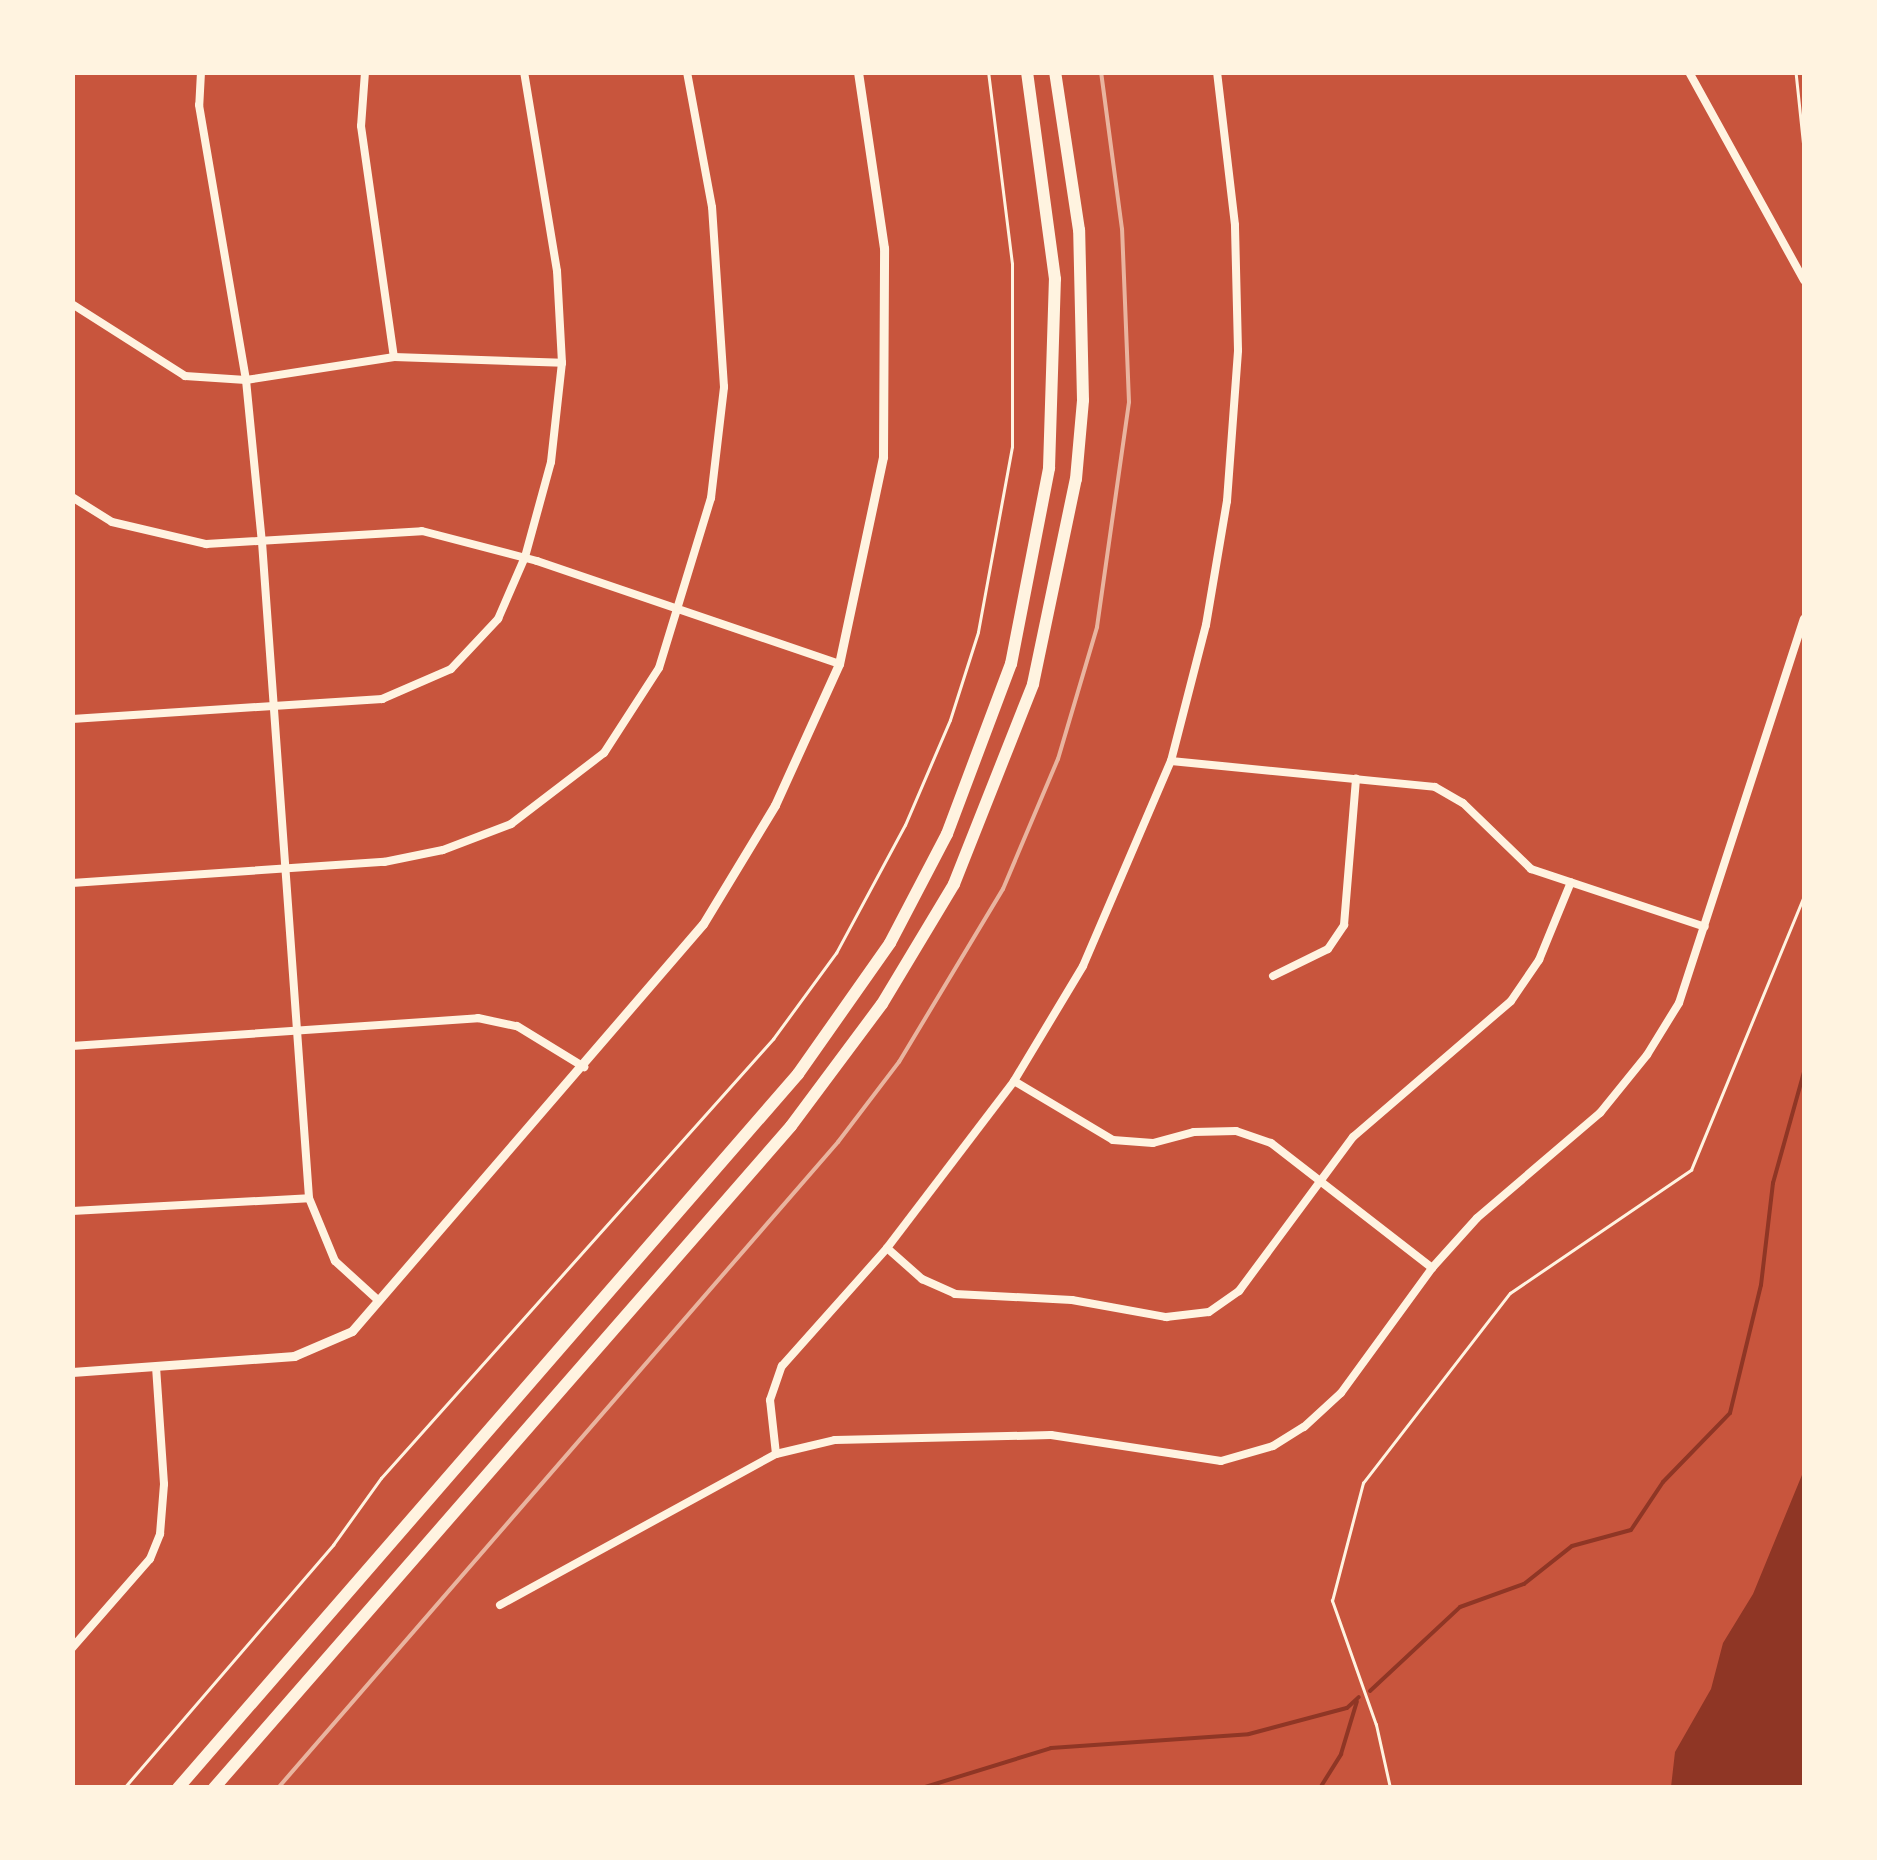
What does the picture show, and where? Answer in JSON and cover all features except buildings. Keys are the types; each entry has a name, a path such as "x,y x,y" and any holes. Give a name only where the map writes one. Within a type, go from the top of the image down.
{"highway":[{"path":"178,1788 798,1074 890,942 948,834 1010,664 1049,468 1054,279 1027,72"},
{"path":"214,1788 825,1084 882,1004 954,884 1033,684 1076,478 1082,400 1079,230 1055,72"}],"street":[{"path":"202,72 199,105 246,380 262,542 301,1032 310,1198 335,1261 379,1301"},
{"path":"365,72 361,126 394,357"},
{"path":"72,719 382,698 451,669 498,619 525,557 550,462 562,363 557,271 524,72"},
{"path":"72,883 288,868 428,853 511,824 604,753 659,668 681,608 711,498 724,387 712,206 688,72"},
{"path":"72,1372 315,1352 352,1331 584,1066 702,924 775,805 839,664 867,544 888,402 884,248 858,72"},
{"path":"776,1454 770,1400 782,1366 887,1248 1014,1081 1083,966 1171,761 1206,625 1224,519 1238,350 1235,225 1217,72"},
{"path":"1690,72 1804,280"},
{"path":"72,304 185,376 246,380 394,357 562,363"},
{"path":"72,497 112,522 158,538 262,542 422,531 525,557 839,664"},
{"path":"500,1605 776,1454 835,1440 1050,1435 1222,1461 1274,1446 1324,1411 1432,1268 1476,1218 1600,1113 1647,1055 1679,1003 1804,620"},
{"path":"1171,761 1435,787 1463,804 1531,869 1705,927"},
{"path":"1273,976 1328,949 1344,925 1356,778"},
{"path":"887,1248 922,1279 955,1294 1072,1300 1166,1318 1209,1312 1239,1291 1317,1180 1353,1137 1510,1001 1538,960 1571,882"},
{"path":"72,1046 478,1018 517,1026 584,1066"},
{"path":"1014,1081 1113,1140 1153,1143 1194,1132 1236,1131 1270,1144 1432,1268"},
{"path":"72,1212 310,1198"},
{"path":"72,1648 150,1559 160,1534 164,1484 156,1368"}],"path":[{"path":"124,1788 333,1545 381,1478 773,1039 836,953 905,825 950,720 978,632 1012,447 1012,264 988,72"},
{"path":"1796,72 1804,148"},
{"path":"1390,1788 1376,1725 1332,1601 1363,1482 1510,1294 1691,1170 1804,896"}],"shaded area":[{"path":"1804,1470 1804,1787 1671,1787 1675,1752 1711,1689 1723,1643 1753,1594"}],"waterway":[{"path":"1370,1691 1460,1607 1524,1584 1572,1546 1631,1530 1663,1482 1730,1413 1761,1285 1773,1183 1804,1072"},
{"path":"922,1788 1051,1748 1249,1734 1347,1708 1359,1697"},
{"path":"1320,1788 1341,1754 1357,1701"}],"railway":[{"path":"278,1788 838,1142 899,1062 1003,889 1058,759 1097,627 1129,402 1122,229 1101,72"}]}
